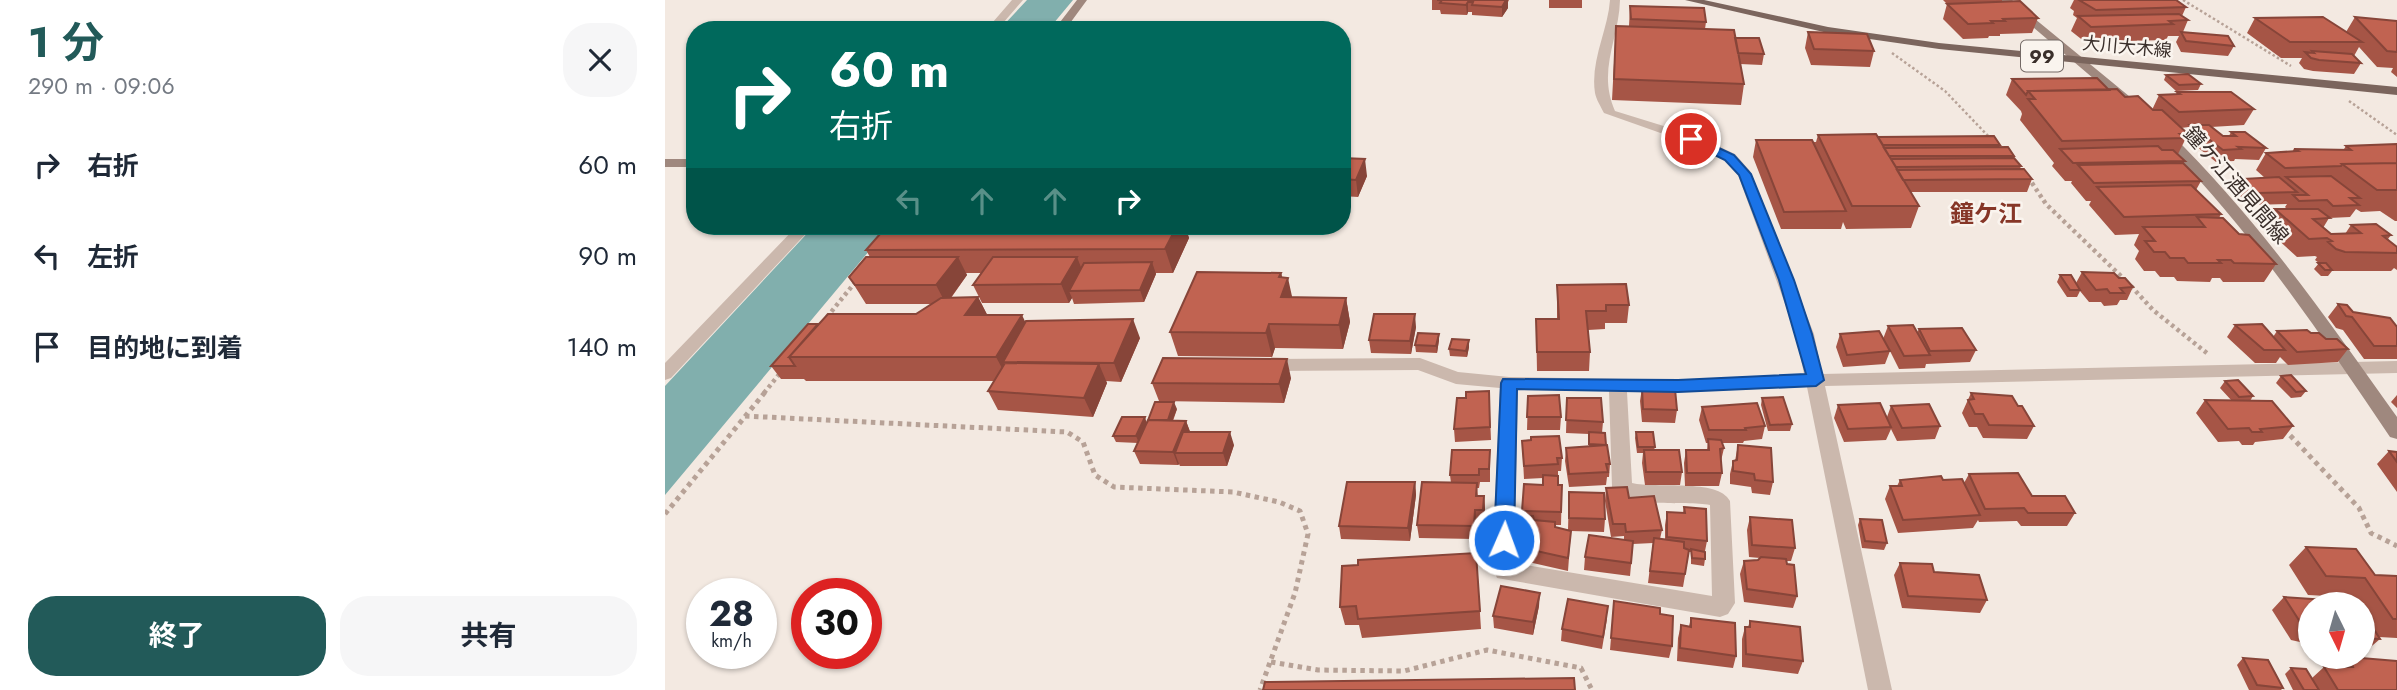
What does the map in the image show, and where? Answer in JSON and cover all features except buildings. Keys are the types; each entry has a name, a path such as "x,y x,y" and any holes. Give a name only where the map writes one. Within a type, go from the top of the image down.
{"main road":[{"path":"1066,21 1082,0"},
{"name":"大川大木線","path":"1690,0 1869,36 2397,91"},
{"name":"鐘ケ江酒見間線","path":"2005,0 2080,60 2204,174 2252,228 2397,432"},
{"path":"665,163 686,163"}],"street":[{"path":"999,21 1018,0"},
{"path":"1615,0 1614,20 1605,43 1601,93 1610,113 1691,139 1730,158 1745,174 1786,280 1805,334 1816,380 1844,529 1880,690"},
{"path":"665,374 796,235"},
{"path":"1253,365 1420,364 1457,378 1509,383 1618,385 2397,367"},
{"path":"1509,383 1503,566 1505,571 1720,607 1724,603 1720,501 1711,496 1631,492 1622,487 1618,385"}],"path":[{"path":"1869,36 1945,91 1990,137 1995,148"},
{"path":"2021,169 2046,204 2154,310 2228,370"},
{"path":"824,321 859,279"},
{"path":"665,514 789,363"},
{"path":"745,416 1067,432 1083,442 1090,470 1100,482 1114,487 1255,494 1300,511 1308,534 1294,593 1260,690"},
{"path":"2274,420 2312,456 2358,508 2371,533 2397,546"},
{"path":"1271,662 1318,670 1404,671 1487,650 1581,668 1592,690"}],"water":[{"path":"1027,0 1073,0 1056,21 1007,21"},
{"path":"806,235 882,235 665,495 665,386"}],"district":[{"name":"鐘ケ江","path":"1986,214"}],"route":[{"path":"1504,540 1509,383 1678,386 1816,380 1805,334 1745,174 1730,158 1691,139"}]}
